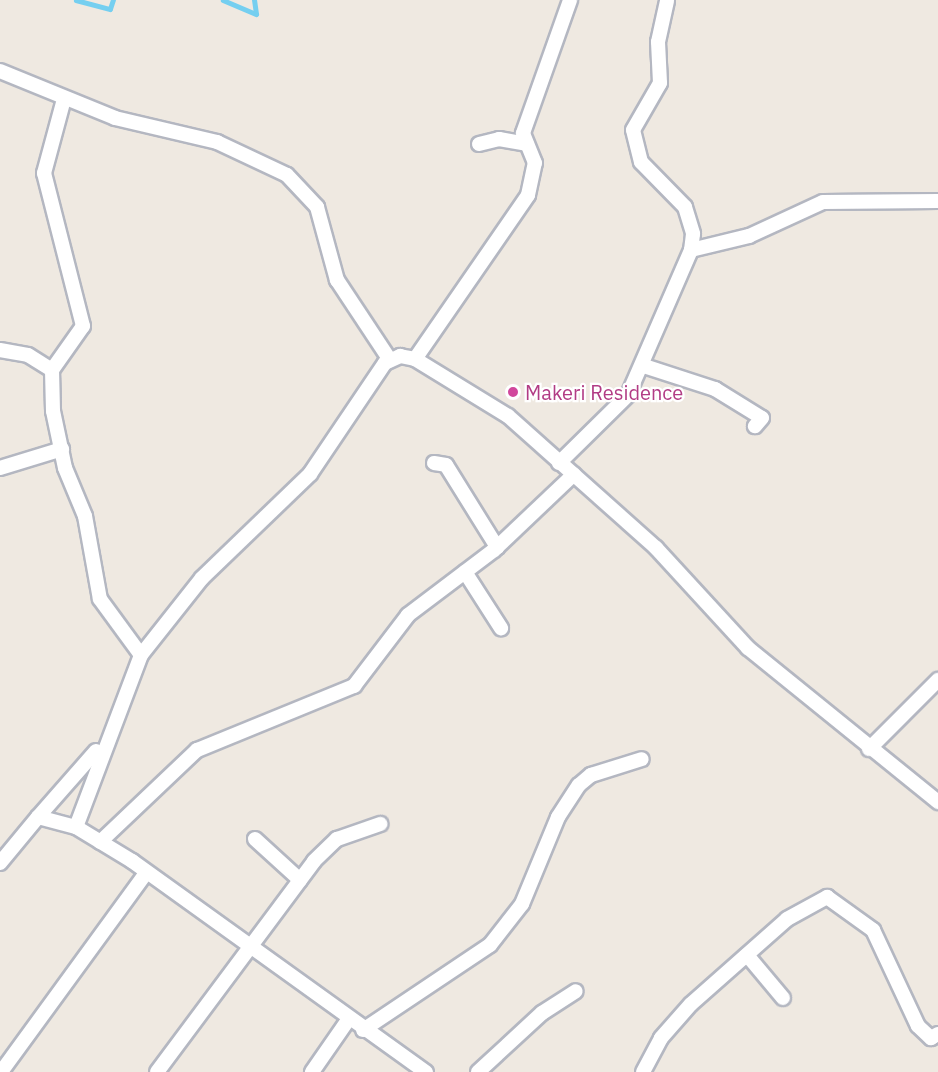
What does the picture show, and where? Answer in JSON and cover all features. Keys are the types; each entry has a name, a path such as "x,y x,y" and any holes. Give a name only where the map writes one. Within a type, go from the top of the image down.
{"street":[{"path":"415,359 521,210 535,163 527,144 526,122 570,0"},
{"path":"560,463 628,395 644,366 691,250 693,234 684,207 641,162 633,129 660,83 658,42 667,1"},
{"path":"0,71 64,99 131,122 217,142 287,175 317,207 337,280 390,360"},
{"path":"64,99 44,173 83,326 52,370 62,448 85,516 100,599 141,656"},
{"path":"479,144 500,140 527,144"},
{"path":"691,250 749,236 824,202 938,201"},
{"path":"0,350 28,355 52,370"},
{"path":"390,360 415,359 489,401 656,548 748,648 869,749 938,802"},
{"path":"76,827 107,736 141,656 202,578 310,474 390,360"},
{"path":"644,366 715,389 762,418 755,426"},
{"path":"0,468 62,448"},
{"path":"434,463 446,465 497,547"},
{"path":"100,842 196,750 354,686 408,615 497,547 574,474"},
{"path":"465,572 501,628"},
{"path":"869,749 938,680"},
{"path":"0,863 107,736"},
{"path":"363,1030 490,945 522,904 558,817 579,785 591,775 642,759"},
{"path":"38,817 76,827 100,842 348,1020 426,1072"},
{"path":"157,1072 300,880 337,839 380,824"},
{"path":"255,839 300,880"},
{"path":"1,1072 146,873"},
{"path":"643,1072 661,1038 691,1004 787,918 831,897 873,930 918,1026 931,1038 938,1034"},
{"path":"747,955 783,998"},
{"path":"478,1072 542,1012 576,991"},
{"path":"312,1072 348,1020"}],"waterway":[{"path":"76,0 110,9 113,0"},
{"path":"223,0 256,14 254,0"}],"place":[{"name":"Makeri Residence","path":"513,392"}]}
